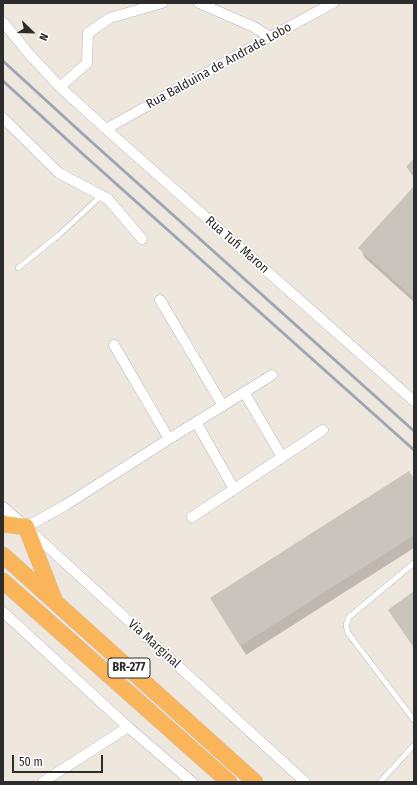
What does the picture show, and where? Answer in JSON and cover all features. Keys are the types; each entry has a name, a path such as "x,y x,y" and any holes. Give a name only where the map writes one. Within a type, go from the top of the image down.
{"highway":[{"path":"3,524 26,527 56,602"},
{"name":"BR-277","path":"3,555 255,782"},
{"name":"BR-277","path":"3,582 229,782"}],"street":[{"path":"60,86 87,63 88,33 110,18 162,3"},
{"path":"199,3 254,27 270,37"},
{"name":"Rua Balduina de Andrade Lobo","path":"106,129 333,3"},
{"name":"Rua Tufi Maron","path":"3,22 30,55 60,86 106,129 414,401"},
{"path":"3,118 59,173 108,199 142,239"},
{"path":"160,300 223,406"},
{"path":"114,345 169,439"},
{"path":"26,527 64,506 272,375"},
{"path":"244,392 282,457"},
{"path":"196,422 234,489"},
{"path":"192,517 323,430"},
{"name":"Via Marginal","path":"3,507 305,782"},
{"path":"3,612 128,727 192,782"},
{"path":"43,782 128,727"}],"lane":[{"path":"18,268 60,234 102,196"},
{"path":"414,564 349,617 346,625 348,633 414,720"},
{"path":"380,782 414,745"}],"building":[{"path":"414,158 414,174 406,167"},
{"path":"414,186 414,298 358,248"},
{"path":"409,471 414,479 414,535 240,646 210,598"},
{"path":"414,591 414,648 388,610"}],"railway":[{"path":"3,61 414,431"},
{"path":"3,81 414,450"}]}
